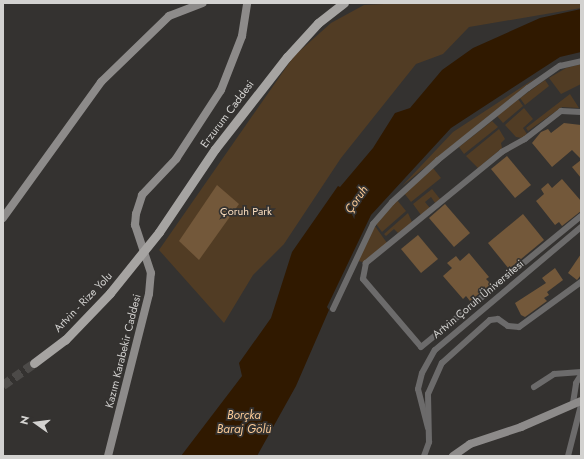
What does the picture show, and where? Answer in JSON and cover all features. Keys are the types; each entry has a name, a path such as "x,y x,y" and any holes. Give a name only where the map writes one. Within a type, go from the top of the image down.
{"main road":[{"name":"Erzurum Caddesi","path":"144,251 215,149 272,75 309,32 344,3"},
{"name":"Artvin - Rize Yolu","path":"34,363 64,340 92,312 144,251"}],"street":[{"path":"3,218 101,82 169,16 203,3"},
{"name":"Kazım Karabekir Caddesi","path":"108,456 149,294 150,272 135,225 142,195 176,158 221,90 242,36 247,3"},
{"path":"333,309 373,224 392,202 438,160 528,88 560,66 581,61"},
{"path":"581,112 561,111 525,139 502,152 366,263 363,279 421,347 581,216"},
{"name":"Artvin Çoruh Üniversitesi","path":"428,428 418,389 422,373 435,350 581,227"},
{"path":"424,456 428,442 429,388 448,357 490,320 498,319 508,326 518,327 581,282"},
{"path":"534,387 554,374 581,373 576,383 578,403 568,456"},
{"path":"453,456 470,444 521,427 578,403"}],"green space":[{"name":"Çoruh Park","path":"404,3 581,3 581,8 469,27 443,54 416,64 341,158 284,244 253,275 224,323 159,250 294,56 331,23 364,5"},
{"path":"581,64 581,84 561,94 549,78 566,68"},
{"path":"537,77 465,135 402,186 453,132"},
{"path":"545,80 549,86 525,105 520,98"},
{"path":"570,94 579,108 562,107 528,131 526,128"},
{"path":"518,99 523,106 503,123 497,116"},
{"path":"524,108 533,119 523,128 527,134 522,138 516,137 505,125"},
{"path":"492,121 498,127 464,154 459,147"},
{"path":"499,129 505,139 501,143 502,148 478,168 466,156"},
{"path":"433,168 441,178 411,202 404,193"},
{"path":"432,189 440,199 435,203 431,197 425,202 430,208 421,215 413,204"},
{"path":"397,200 406,211 382,232 376,224"},
{"path":"408,213 412,222 398,233 394,229 386,236 384,234"},
{"path":"375,226 387,243 363,262 358,261"}],"water":[{"name":"Borçka Baraj Gölü","path":"581,9 581,52 560,57 451,128 371,215 327,307 329,310 296,386 257,456 181,456 242,376 239,363 271,318 292,252 338,186 340,187 373,148 395,113 410,108 442,70 473,48 540,18"}],"building":[{"path":"564,123 581,125 581,159 572,150 552,167 532,143 541,132 548,129 551,133"},
{"path":"507,156 531,185 515,198 491,169"},
{"path":"581,160 581,178 572,167"},
{"path":"562,179 581,201 581,211 562,226 559,222 555,225 536,201 544,194 541,189 548,183 552,188"},
{"path":"217,185 239,204 199,260 179,241"},
{"path":"445,204 470,233 454,247 429,218"},
{"path":"523,214 544,240 509,269 488,243"},
{"path":"418,235 438,259 421,273 401,249"},
{"path":"469,253 489,277 486,279 491,284 470,301 466,296 463,299 443,276 452,268 447,263 456,256 460,261"},
{"path":"581,254 581,275 577,280 568,273"},
{"path":"555,268 563,280 547,292 549,295 544,298 547,301 525,317 521,315 515,303 546,283 542,278"}],"tunnel":[{"path":"3,385 34,363"}],"water label":[{"name":"Çoruh","path":"357,200"}]}
